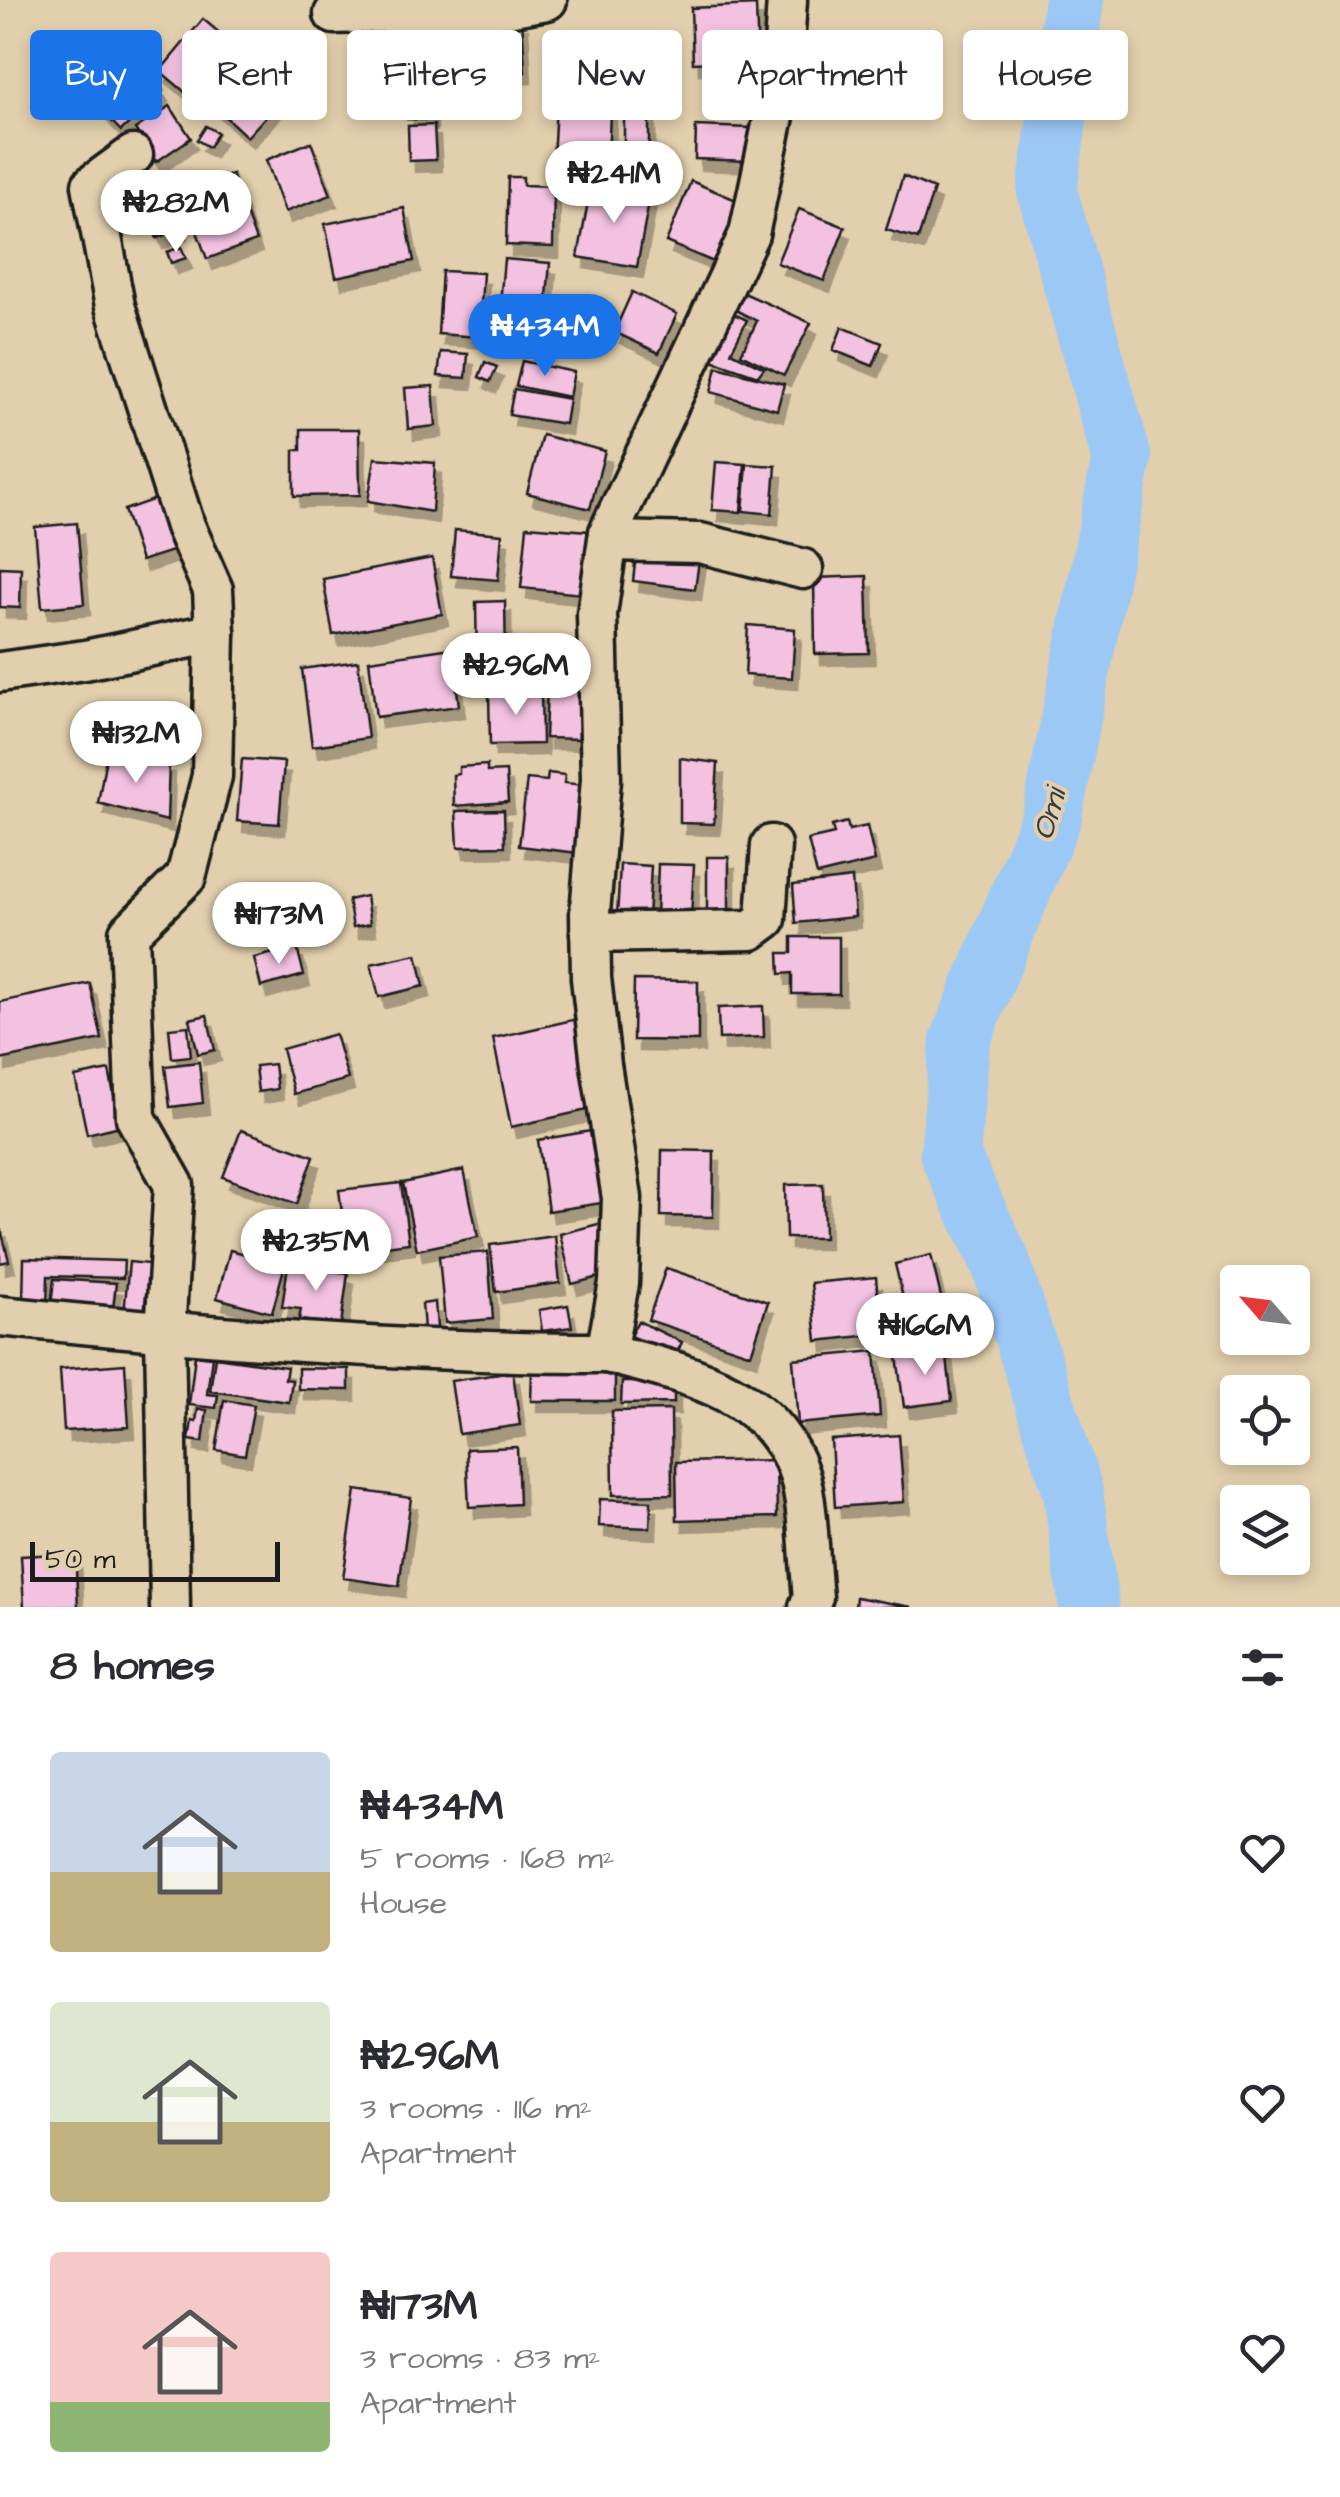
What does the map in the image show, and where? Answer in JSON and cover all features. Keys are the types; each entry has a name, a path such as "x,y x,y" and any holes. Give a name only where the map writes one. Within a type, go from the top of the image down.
{"street":[{"path":"334,14 501,8 548,0"},
{"path":"606,1353 620,1283 622,1198 591,978 590,933 601,779 597,614 609,532 750,234 782,78 787,0"},
{"path":"133,155 92,186 115,306 185,526 213,590 215,633 212,776 186,877 129,933 136,1118 174,1185 165,1333 170,1607"},
{"path":"608,542 700,543 802,570"},
{"path":"0,672 86,660 215,633"},
{"path":"590,933 750,930 766,919 770,845"},
{"path":"0,1316 165,1333 454,1350 606,1353 698,1377 741,1398 784,1439 800,1477 813,1597 809,1607"}],"building":[{"path":"756,5 757,30 702,30 702,63 693,63 691,8"},
{"path":"522,18 525,72 522,72 522,30 472,30 472,21"},
{"path":"203,19 216,30 194,30"},
{"path":"182,44 182,90 162,69"},
{"path":"170,106 191,138 156,162 135,129 149,120 162,120 162,111"},
{"path":"111,120 133,120 121,131"},
{"path":"229,120 262,120 247,137"},
{"path":"555,120 610,120 608,162 553,160"},
{"path":"624,120 649,120 649,154 624,153"},
{"path":"434,125 436,160 409,161 408,126"},
{"path":"206,126 218,133 209,147 197,140"},
{"path":"696,126 751,128 749,161 695,159"},
{"path":"311,142 331,195 285,212 266,160"},
{"path":"232,174 256,241 207,259 183,193"},
{"path":"903,176 934,189 918,239 886,230"},
{"path":"508,177 523,177 523,185 554,186 553,247 506,245"},
{"path":"691,181 741,202 716,263 666,242"},
{"path":"591,185 650,196 637,267 578,257"},
{"path":"173,207 181,228 157,238 148,217"},
{"path":"404,208 414,261 336,277 325,224"},
{"path":"799,209 845,227 824,281 777,263"},
{"path":"181,247 186,258 171,263 167,252"},
{"path":"504,259 550,263 545,318 499,315"},
{"path":"442,271 483,273 479,337 438,334"},
{"path":"632,292 677,314 659,353 614,332"},
{"path":"744,293 811,323 784,375 741,354 757,321 736,310"},
{"path":"732,313 747,320 731,352 764,368 758,376 709,359"},
{"path":"842,327 882,343 873,366 833,350"},
{"path":"441,352 468,354 466,378 438,376"},
{"path":"522,361 574,372 569,397 516,386"},
{"path":"485,362 497,367 490,382 479,377"},
{"path":"717,367 784,384 777,410 711,392"},
{"path":"433,386 436,426 408,429 405,388"},
{"path":"514,389 569,399 565,424 509,415"},
{"path":"301,429 359,429 360,495 294,496 294,450 301,450"},
{"path":"542,435 605,451 590,509 527,493"},
{"path":"375,458 435,463 432,512 368,501"},
{"path":"716,462 745,464 741,512 712,510"},
{"path":"747,464 776,466 772,514 743,511"},
{"path":"155,499 172,551 141,561 124,510"},
{"path":"77,523 84,604 42,608 35,527"},
{"path":"527,526 588,531 582,594 521,588"},
{"path":"455,530 502,534 498,580 451,576"},
{"path":"637,546 700,554 695,589 633,581"},
{"path":"432,558 442,614 333,635 323,579"},
{"path":"0,567 21,568 20,608 0,607"},
{"path":"867,576 869,653 815,654 814,578"},
{"path":"505,601 506,662 477,663 476,602"},
{"path":"748,625 795,629 792,678 745,675"},
{"path":"452,648 459,706 376,717 369,660"},
{"path":"358,661 368,738 312,746 302,669"},
{"path":"547,688 581,689 579,739 545,738"},
{"path":"541,691 542,744 490,745 489,692"},
{"path":"106,757 169,762 167,821 98,803"},
{"path":"680,758 718,763 714,824 680,823"},
{"path":"242,759 284,762 279,824 237,821"},
{"path":"487,765 487,772 506,771 508,802 454,806 453,775 459,774 459,767"},
{"path":"548,773 565,775 564,783 595,786 587,854 519,846 527,779 547,781"},
{"path":"504,810 505,846 458,847 456,811"},
{"path":"847,822 849,830 867,826 875,861 817,875 808,840 834,834 832,826"},
{"path":"707,857 729,857 729,913 707,914"},
{"path":"620,864 651,866 648,918 617,917"},
{"path":"658,864 694,865 691,918 656,917"},
{"path":"852,878 855,917 796,923 793,885"},
{"path":"366,896 370,924 353,927 348,900"},
{"path":"792,937 839,937 839,994 792,994 792,973 780,974 779,953 792,953"},
{"path":"297,947 304,975 261,987 254,958"},
{"path":"417,954 424,986 379,997 371,964"},
{"path":"634,980 698,981 698,1041 633,1040"},
{"path":"90,983 102,1039 0,1060 0,1002"},
{"path":"763,1006 764,1037 719,1039 718,1008"},
{"path":"207,1015 215,1050 198,1054 190,1019"},
{"path":"577,1019 596,1108 511,1127 493,1038"},
{"path":"188,1026 191,1056 172,1058 169,1028"},
{"path":"335,1034 348,1079 294,1094 282,1049"},
{"path":"199,1062 203,1103 170,1107 165,1066"},
{"path":"274,1064 277,1089 258,1092 255,1066"},
{"path":"109,1070 120,1126 87,1134 75,1077"},
{"path":"241,1130 314,1156 297,1204 223,1177"},
{"path":"591,1131 602,1203 548,1211 538,1140"},
{"path":"662,1150 714,1151 713,1217 661,1216"},
{"path":"464,1170 478,1237 417,1250 403,1183"},
{"path":"401,1183 409,1243 347,1251 339,1190"},
{"path":"823,1184 824,1238 786,1238 785,1185"},
{"path":"602,1223 615,1273 572,1284 560,1234"},
{"path":"0,1225 9,1261 0,1263"},
{"path":"555,1236 560,1283 496,1292 490,1245"},
{"path":"230,1250 285,1264 272,1313 217,1298"},
{"path":"488,1252 493,1319 445,1323 439,1256"},
{"path":"931,1255 945,1314 909,1322 895,1264"},
{"path":"24,1258 124,1261 123,1278 48,1276 47,1306 23,1305"},
{"path":"129,1262 149,1264 144,1315 124,1313"},
{"path":"288,1265 348,1273 341,1325 299,1320 301,1309 282,1307"},
{"path":"666,1268 768,1302 751,1354 648,1320"},
{"path":"876,1277 881,1334 817,1341 811,1283"},
{"path":"54,1279 116,1283 113,1309 51,1305"},
{"path":"435,1302 438,1340 425,1341 422,1304"},
{"path":"568,1305 572,1327 542,1331 539,1310"},
{"path":"638,1321 682,1342 675,1357 630,1336"},
{"path":"954,1321 956,1333 930,1337 927,1325"},
{"path":"946,1349 952,1401 904,1407 897,1356"},
{"path":"875,1351 880,1416 798,1424 793,1359"},
{"path":"195,1355 212,1357 207,1394 218,1395 216,1408 189,1405"},
{"path":"215,1357 287,1367 285,1379 292,1380 289,1402 210,1391"},
{"path":"125,1364 129,1427 64,1431 60,1369"},
{"path":"298,1368 349,1369 349,1390 298,1389"},
{"path":"532,1370 615,1370 615,1401 531,1401"},
{"path":"513,1372 520,1425 459,1434 451,1381"},
{"path":"622,1382 674,1382 674,1403 621,1404"},
{"path":"224,1400 254,1405 245,1455 216,1450"},
{"path":"198,1409 207,1410 203,1442 189,1440"},
{"path":"671,1410 672,1494 613,1495 612,1411"},
{"path":"899,1435 904,1502 835,1507 831,1440"},
{"path":"517,1447 519,1504 469,1507 466,1449"},
{"path":"776,1460 777,1517 677,1520 676,1462"},
{"path":"356,1490 411,1498 399,1586 343,1578"},
{"path":"600,1499 651,1501 650,1528 599,1526"},
{"path":"75,1553 78,1607 24,1607 21,1556"},
{"path":"856,1597 912,1607 855,1607"}],"waterway":[{"name":"Omi","path":"1074,0 1047,191 1122,459 1052,816 960,1041 950,1155 1000,1261 1073,1492 1089,1607"}]}
